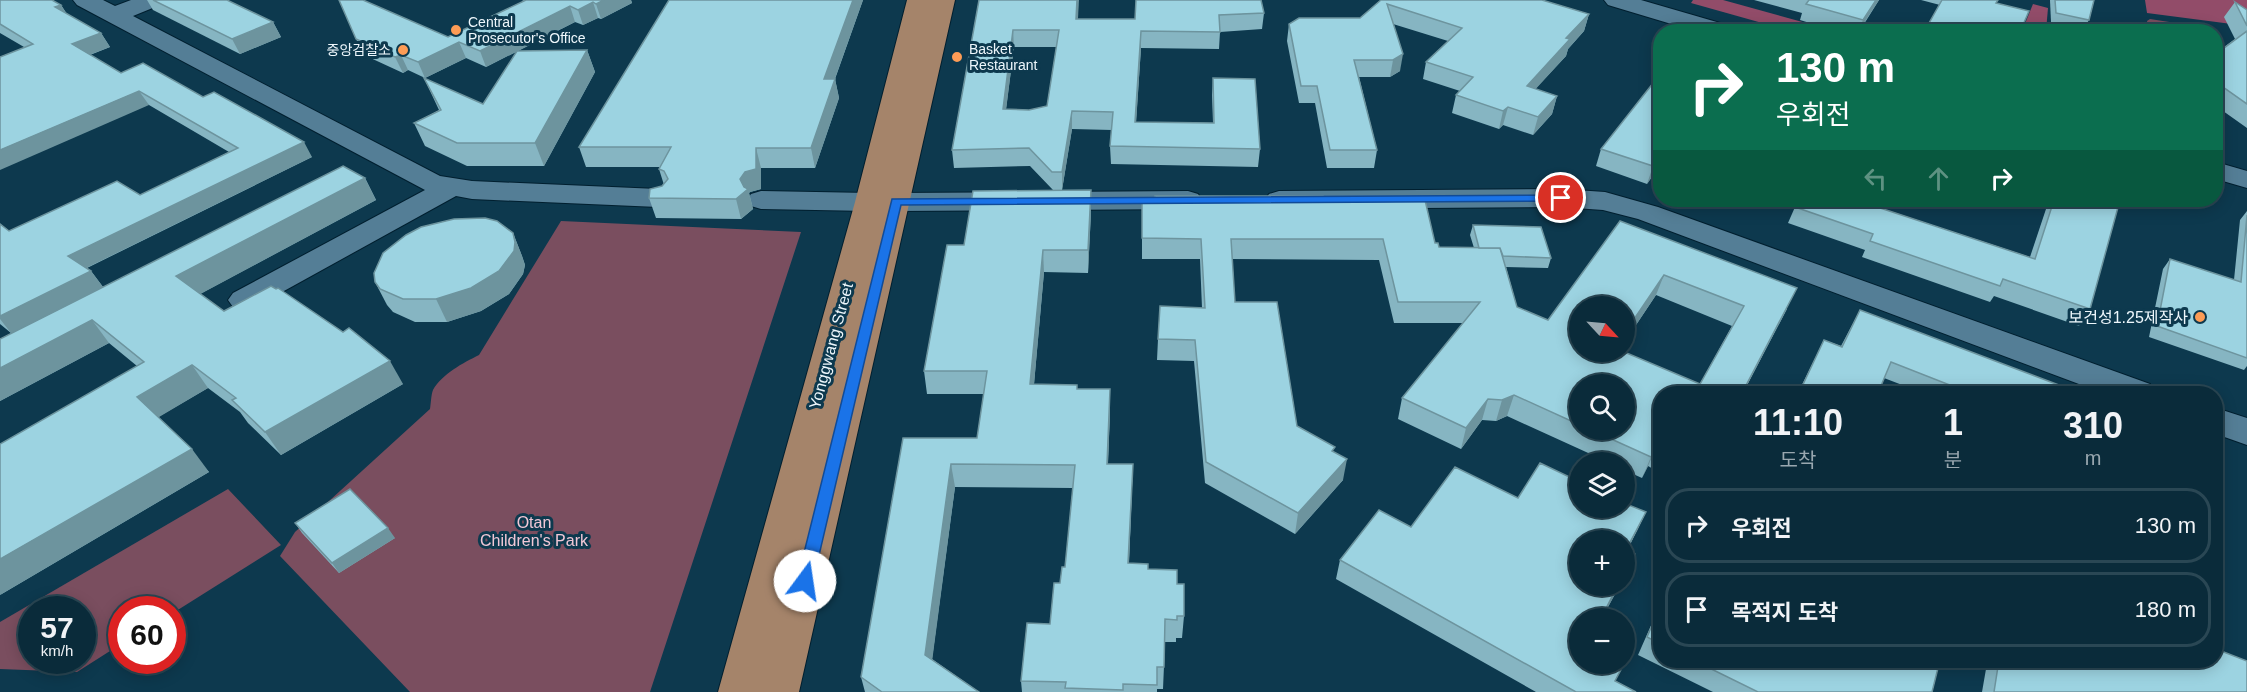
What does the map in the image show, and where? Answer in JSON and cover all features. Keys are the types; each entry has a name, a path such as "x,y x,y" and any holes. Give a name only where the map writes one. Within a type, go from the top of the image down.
{"main road":[{"name":"Yonggwang Street","path":"778,692 883,202 919,0"},
{"name":"Yonggwang Street","path":"739,692 943,0"}],"street":[{"path":"86,0 432,183 451,187 658,198"},
{"path":"114,15 152,0"},
{"path":"1616,0 1698,24"},
{"path":"354,174 385,158"},
{"path":"2223,172 2247,180"},
{"path":"244,300 451,187"},
{"path":"1252,200 1561,198 1605,201 1647,213 2119,386"},
{"path":"760,200 883,202 1216,200"},
{"path":"2223,423 2247,432"}],"green space":[{"path":"2150,19 2182,24 2147,24"},
{"name":"Otan Children's Park","path":"561,221 801,232 650,692 410,692 280,556 295,532 430,409 431,397 437,384 460,365 479,355"},
{"path":"228,489 281,545 186,605 186,596 108,596 108,652 96,660 96,596 45,596"},
{"path":"18,612 18,670 0,669 0,622"}],"shaded area":[{"path":"1693,0 1723,0 1810,24 1766,24 1691,3"},
{"path":"2145,0 2247,0 2247,26 2147,13"},
{"path":"2033,4 2048,8 2047,24 2025,24"}],"building":[{"path":"0,0 52,0 61,5 55,7 101,33 72,44 121,73 143,63 203,97 214,92 304,142 68,256 91,271 0,316 0,224 9,231 117,181 140,195 238,148 139,91 0,150 0,57 33,44 0,24"},
{"path":"153,0 227,0 273,22 232,39"},
{"path":"339,0 363,0 448,37 526,0 604,0 596,4 593,2 578,10 570,6 480,51 459,42 418,62 401,55 395,57 356,39"},
{"path":"669,0 853,0 824,79 835,79 811,148 756,148 756,169 745,172 740,179 744,187 748,189 736,199 649,198 650,189 662,186 668,179 664,171 659,169 671,147 579,147"},
{"path":"979,0 1077,0 1076,19 1135,19 1136,0 1261,0 1264,13 1219,15 1220,32 1141,31 1135,122 1214,123 1213,78 1255,79 1260,149 1110,146 1113,112 1072,111 1062,172 1052,172 1029,148 952,150","holes":["1013,30 1059,30 1047,106 1029,110 1003,109"]},
{"path":"1381,0 1542,0 1589,14 1566,38 1570,39 1527,86 1557,96 1538,117 1508,107 1503,111 1456,95 1473,77 1426,62 1462,28 1387,4 1403,54 1393,60 1354,60 1377,150 1330,150 1317,86 1301,86 1289,24 1299,18 1360,18"},
{"path":"1809,0 1876,0 1863,20 1806,4"},
{"path":"1942,0 1998,0 1996,3 2029,11 2023,24 1928,24"},
{"path":"2055,0 2094,0 2089,20 2056,13"},
{"path":"2235,2 2247,10 2247,26"},
{"path":"2247,31 2247,104 2223,87 2223,49"},
{"path":"587,50 535,143 457,143 414,123 441,110 424,78 483,104 517,51"},
{"path":"1653,83 1653,166 1601,149"},
{"path":"343,166 365,178 176,276 224,311 271,286 278,288 343,332 349,328 390,361 265,432 232,400 236,398 192,365 137,397 192,449 0,559 0,444 144,362 92,320 0,368 0,339"},
{"path":"1091,190 1088,250 1043,250 1030,384 1077,385 1077,389 1110,389 1107,464 1133,464 1128,563 1148,564 1148,569 1177,570 1177,584 1184,584 1184,616 1177,616 1177,620 1165,619 1164,667 1157,667 1157,685 1123,684 1123,690 1065,688 1066,682 1021,681 1027,623 1050,624 1054,583 1060,583 1062,567 1065,567 1075,465 951,464 925,655 979,692 882,692 861,677 903,438 977,438 987,371 924,371 947,245 964,245 973,191"},
{"path":"1155,196 1323,196 1324,201 1425,200 1435,243 1438,243 1439,247 1500,248 1517,307 1548,320 1620,221 1797,288 1746,386 1653,386 1653,453 1651,457 1613,440 1635,440 1635,374 1569,374 1569,420 1514,395 1502,400 1488,399 1466,428 1402,398 1480,302 1398,302 1383,239 1231,239 1235,302 1277,302 1297,426 1335,447 1332,451 1347,459 1298,513 1206,462 1195,340 1158,339 1160,306 1205,308 1201,239 1142,238 1142,199 1155,199","holes":["1664,275 1744,306 1700,384 1635,356 1635,362 1569,362 1569,296 1635,296 1635,318"]},
{"path":"1795,207 1877,207 2035,259 2052,207 2118,207 2090,309 2003,279 2000,286 1870,241 1873,234"},
{"name":"보건성1.25제작사","path":"2247,215 2247,358 2157,326 2170,259 2241,282"},
{"path":"485,218 497,221 513,233 514,251 499,271 471,288 436,299 403,299 380,289 375,282 374,273 383,253 406,235 421,227 454,219"},
{"path":"1473,225 1541,227 1551,258 1503,256 1500,248 1479,248"},
{"path":"1860,310 2061,386 1952,386 1891,362 1881,386 1802,386 1824,340 1842,347"},
{"path":"1540,463 1569,477 1569,518 1635,518 1635,508 1646,512 1635,533 1635,530 1569,530 1569,596 1612,596 1606,608 1569,608 1569,674 1619,674 1615,681 1636,692 1576,692 1340,560 1379,510 1411,527 1455,467 1518,498"},
{"path":"350,489 388,528 332,563 295,523"},
{"path":"1653,623 1653,640 1647,637"},
{"path":"2223,652 2247,661 2247,692 1994,692 1998,668 2223,668"},
{"path":"1709,668 1938,668 1932,692 1758,692"}],"place":[{"name":"Central Prosecutor's Office","path":"456,30"},
{"name":"중앙검찰소","path":"403,50"},
{"name":"Basket Restaurant","path":"957,57"},
{"name":"보건성1.25제작사","path":"2200,317"}],"route":[{"path":"805,581 896,202 1561,198"}]}
